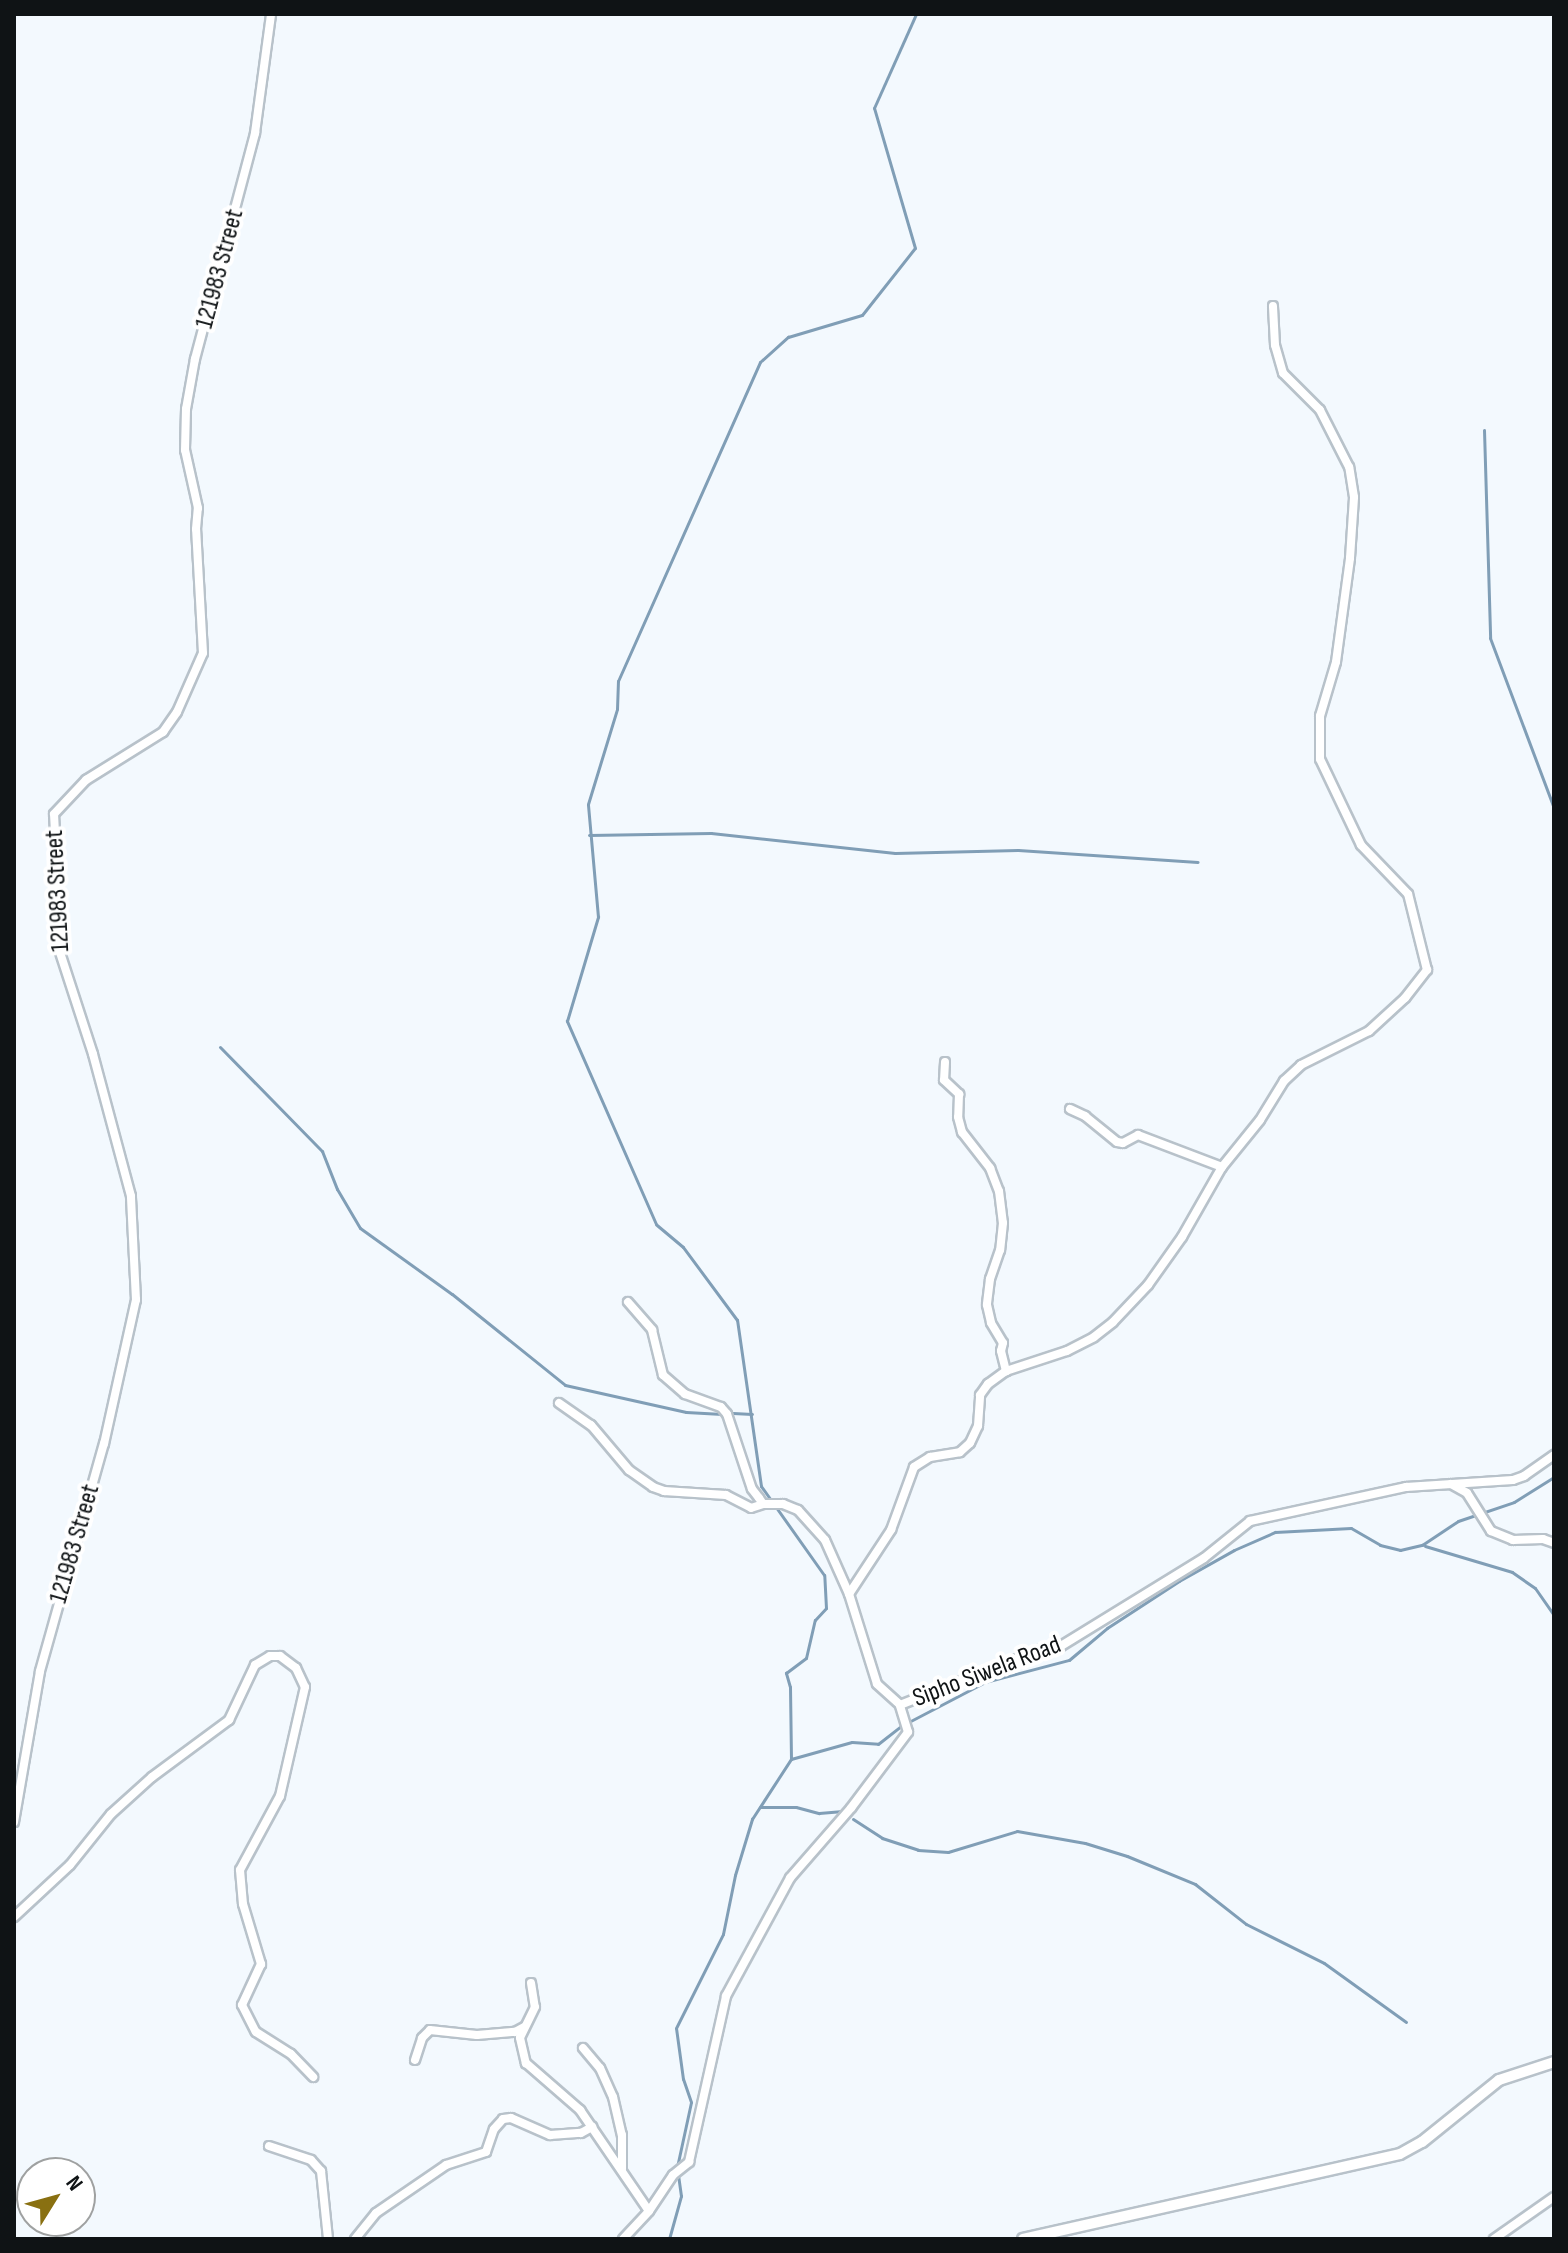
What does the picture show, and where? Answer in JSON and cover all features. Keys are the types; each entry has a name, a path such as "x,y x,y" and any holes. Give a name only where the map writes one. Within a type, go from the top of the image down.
{"street":[{"name":"121983 Street","path":"14,1822 40,1671 108,1430 136,1300 131,1196 93,1054 57,943 59,909 52,836 54,814 86,780 163,732 177,712 203,653 196,529 198,508 185,450 186,409 195,359 255,133 271,14"},
{"path":"849,1594 891,1530 910,1472 930,1457 953,1455 965,1449 978,1426 980,1395 1006,1371 1067,1351 1094,1337 1113,1322 1157,1273 1222,1167 1291,1073 1369,1031 1405,998 1427,970 1408,894 1361,845 1320,759 1320,716 1336,662 1350,558 1354,497 1349,467 1320,410 1283,373 1275,345 1273,306"},
{"path":"945,1062 944,1080 959,1094 958,1117 962,1132 990,1168 999,1191 1003,1223 987,1305 991,1323 1003,1343 1001,1351 1006,1371"},
{"path":"1070,1109 1085,1116 1117,1142 1123,1143 1138,1135 1222,1167"},
{"path":"628,1302 652,1330 660,1369 669,1381 685,1394 721,1407 727,1414 752,1489 763,1504"},
{"path":"559,1403 591,1425 629,1470 653,1487 664,1491 726,1495 751,1508 763,1504 798,1510 825,1540 849,1594 877,1684 900,1705"},
{"name":"Sipho Siwela Road","path":"623,2239 649,2211 673,2175 689,2162 726,1996 790,1878 892,1757 908,1729 900,1705 1045,1648 1061,1646 1224,1545 1234,1531 1250,1521 1382,1491 1513,1480 1554,1455"},
{"path":"1451,1484 1467,1493 1491,1531 1513,1540 1543,1539 1554,1543"},
{"path":"14,1917 70,1865 111,1814 152,1777 229,1720 255,1665 270,1656 280,1656 296,1668 305,1687 280,1796 240,1870 243,1904 261,1959 242,2005 256,2032 291,2054 313,2077"},
{"path":"531,1983 535,2007 524,2027 521,2050 529,2067 568,2098 592,2127 649,2211"},
{"path":"415,2060 422,2038 430,2030 485,2034 515,2032 524,2027"},
{"path":"583,2048 600,2068 613,2097 622,2135 622,2169"},
{"path":"1023,2239 1400,2154 1422,2142 1499,2080 1554,2062"},
{"path":"355,2239 376,2213 446,2165 486,2152 494,2129 503,2119 511,2118 550,2135 581,2133 592,2127"},
{"path":"269,2146 311,2160 321,2171 328,2239"},
{"path":"1494,2239 1554,2197"}],"waterway":[{"path":"669,2239 681,2196 677,2167 691,2102 683,2079 676,2028 723,1934 735,1875 752,1819 791,1759 790,1687 786,1673 806,1658 815,1620 826,1608 824,1575 761,1486 737,1320 683,1247 656,1224 567,1021 598,917 588,804 617,709 618,681 760,362 788,337 862,315 915,248 874,108 916,14"},
{"path":"1484,430 1490,638 1554,808"},
{"path":"589,835 711,833 895,853 1018,850 1198,862"},
{"path":"220,1047 322,1151 337,1189 360,1228 452,1294 565,1385 686,1412 722,1414"},
{"path":"733,1413 752,1414"},
{"path":"791,1759 852,1742 878,1744 901,1726 985,1682 1069,1660 1107,1628 1179,1581 1234,1550 1275,1532 1351,1528 1380,1545 1400,1550 1422,1545 1458,1521 1514,1502 1554,1477"},
{"path":"1425,1546 1512,1572 1535,1588 1554,1615"},
{"path":"760,1807 796,1807 819,1813 843,1811"},
{"path":"853,1819 882,1838 918,1850 948,1852 1017,1831 1085,1843 1127,1856 1195,1884 1246,1924 1324,1963 1406,2022"}]}
